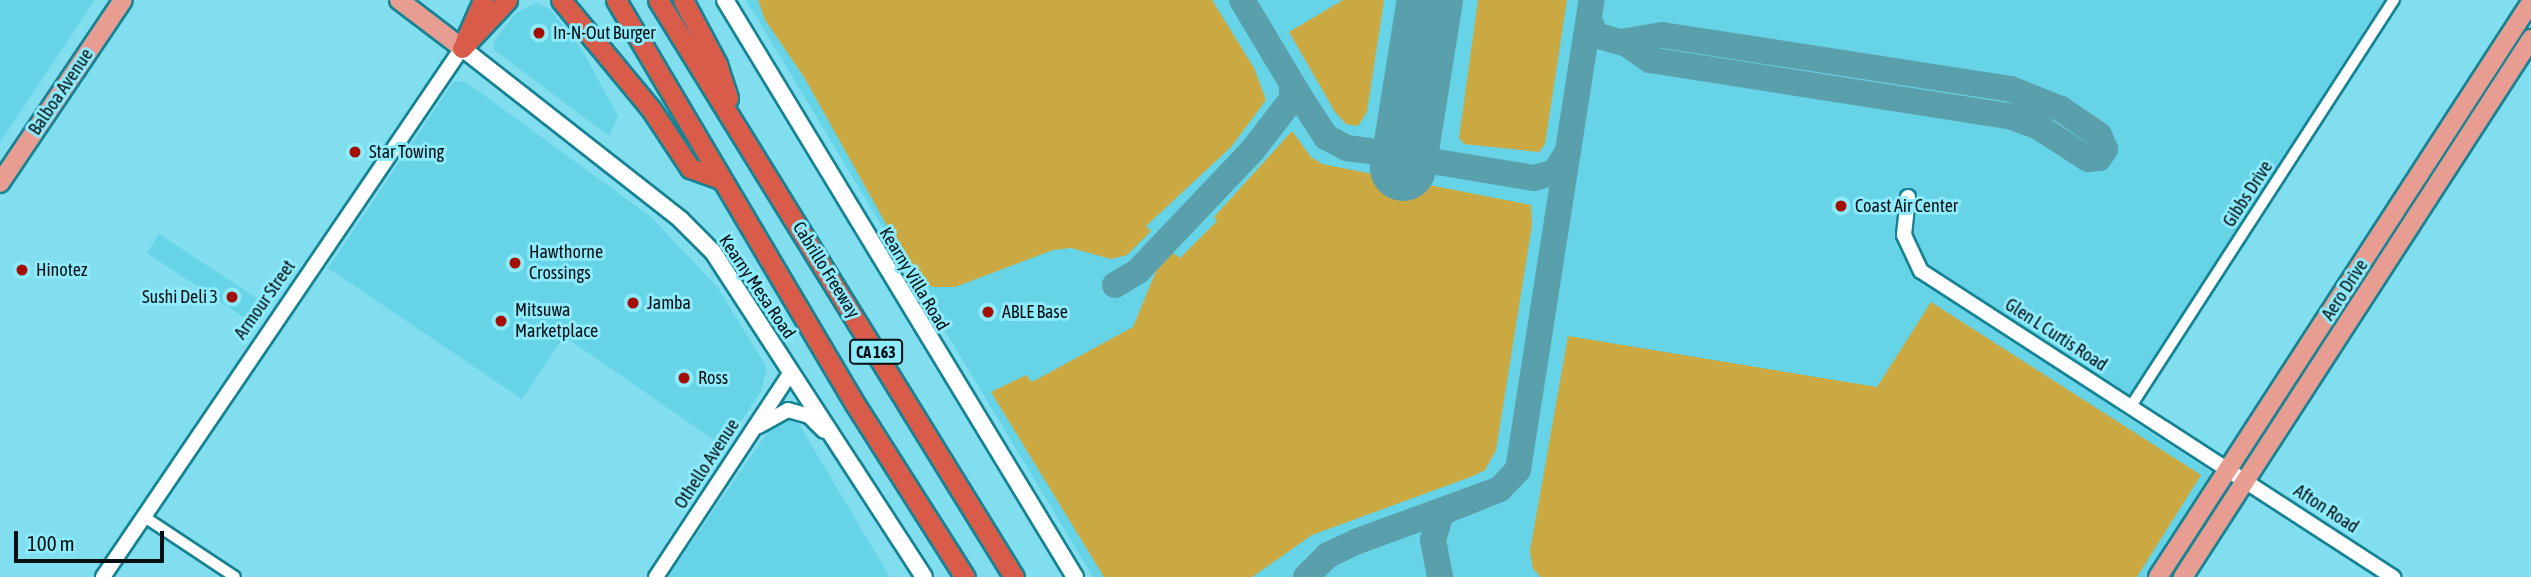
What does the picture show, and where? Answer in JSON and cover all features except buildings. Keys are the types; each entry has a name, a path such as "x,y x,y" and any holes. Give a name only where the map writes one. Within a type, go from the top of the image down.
{"highway":[{"path":"462,48 483,0"},
{"path":"462,48 507,0"},
{"path":"561,0 651,109 690,168 721,178"},
{"name":"CA 163","path":"616,0 721,178 965,577"},
{"name":"Cabrillo Freeway","path":"658,0 1014,577"},
{"path":"683,0 717,64 738,126"}],"main road":[{"name":"Balboa Avenue","path":"0,183 123,0"},
{"path":"400,0 462,48"},
{"name":"Kearny Villa Road","path":"724,0 1074,577"},
{"name":"Aero Drive","path":"2183,577 2236,473 2531,2"},
{"name":"Aero Drive","path":"2158,577 2236,473 2531,39"},
{"name":"Kearny Mesa Road","path":"462,48 694,233 720,262 833,441 924,577"}],"street":[{"name":"Gibbs Drive","path":"2131,406 2394,0"},
{"name":"Armour Street","path":"103,577 462,48"},
{"name":"Glen L Curtis Road","path":"1908,197 1904,236 1921,271 2236,473"},
{"name":"Othello Avenue","path":"656,577 791,372"},
{"path":"741,445 768,419 788,410 809,416 833,441"},
{"name":"Afton Road","path":"2236,473 2393,577"},
{"path":"143,516 235,577"}],"shaded area":[{"path":"0,0 95,0 0,143"},
{"path":"746,0 2384,0 2119,412 2210,471 2209,481 2147,577 1093,577"},
{"path":"758,0 1212,0 1254,68 1266,100 1231,147 1146,226 1151,231 1127,255 1111,259 1071,248 1053,250 955,287 932,287 910,267 804,77 765,20"},
{"path":"1343,0 1384,0 1367,112 1358,126 1346,124 1335,112 1289,32"},
{"path":"1478,0 1567,0 1545,144 1539,152 1464,144 1459,138"},
{"path":"536,3 550,9 582,50 618,116 609,136 493,49 496,38 516,13"},
{"name":"Hawthorne Crossings","path":"454,81 466,82 651,217 718,288 767,368 761,391 724,447 564,336 522,399 328,268"},
{"path":"1292,131 1311,157 1322,164 1531,205 1532,225 1496,450 1485,470 1312,535 1252,577 1104,577 991,392 1026,375 1032,382 1133,327 1156,271 1173,253 1180,258 1217,221 1214,217"},
{"path":"159,234 267,305 254,324 147,253"},
{"path":"1931,302 2201,475 2137,577 1541,577 1533,569 1530,551 1568,336 1877,387"},
{"path":"794,416 890,577 668,577 777,418"}],"taxiway":[{"path":"1242,0 1300,97"},
{"path":"1500,489 1518,470 1592,0"},
{"path":"1589,19 1595,35 1627,44 1650,60 2012,117 2037,126 2088,159 2099,158 2105,149 2099,135 2061,109 2011,89 1662,35 1621,42"},
{"path":"1115,285 1138,271 1252,151 1292,99 1292,84"},
{"path":"1300,97 1326,137 1347,148 1390,154 1404,144 1410,129 1413,151 1425,160 1534,178 1555,172 1568,151"},
{"path":"1306,577 1328,555 1358,541 1500,489 1445,511 1440,517 1433,540 1440,577"}],"runway":[{"path":"1403,168 1430,0"}],"place":[{"name":"In-N-Out Burger","path":"539,33"},
{"name":"Star Towing","path":"355,152"},
{"name":"Coast Air Center","path":"1841,206"},
{"name":"Hawthorne Crossings","path":"515,263"},
{"name":"Hinotez","path":"22,270"},
{"name":"Sushi Deli 3","path":"232,297"},
{"name":"Jamba","path":"633,303"},
{"name":"ABLE Base","path":"988,312"},
{"name":"Mitsuwa Marketplace","path":"501,321"},
{"name":"Ross","path":"684,378"}]}
